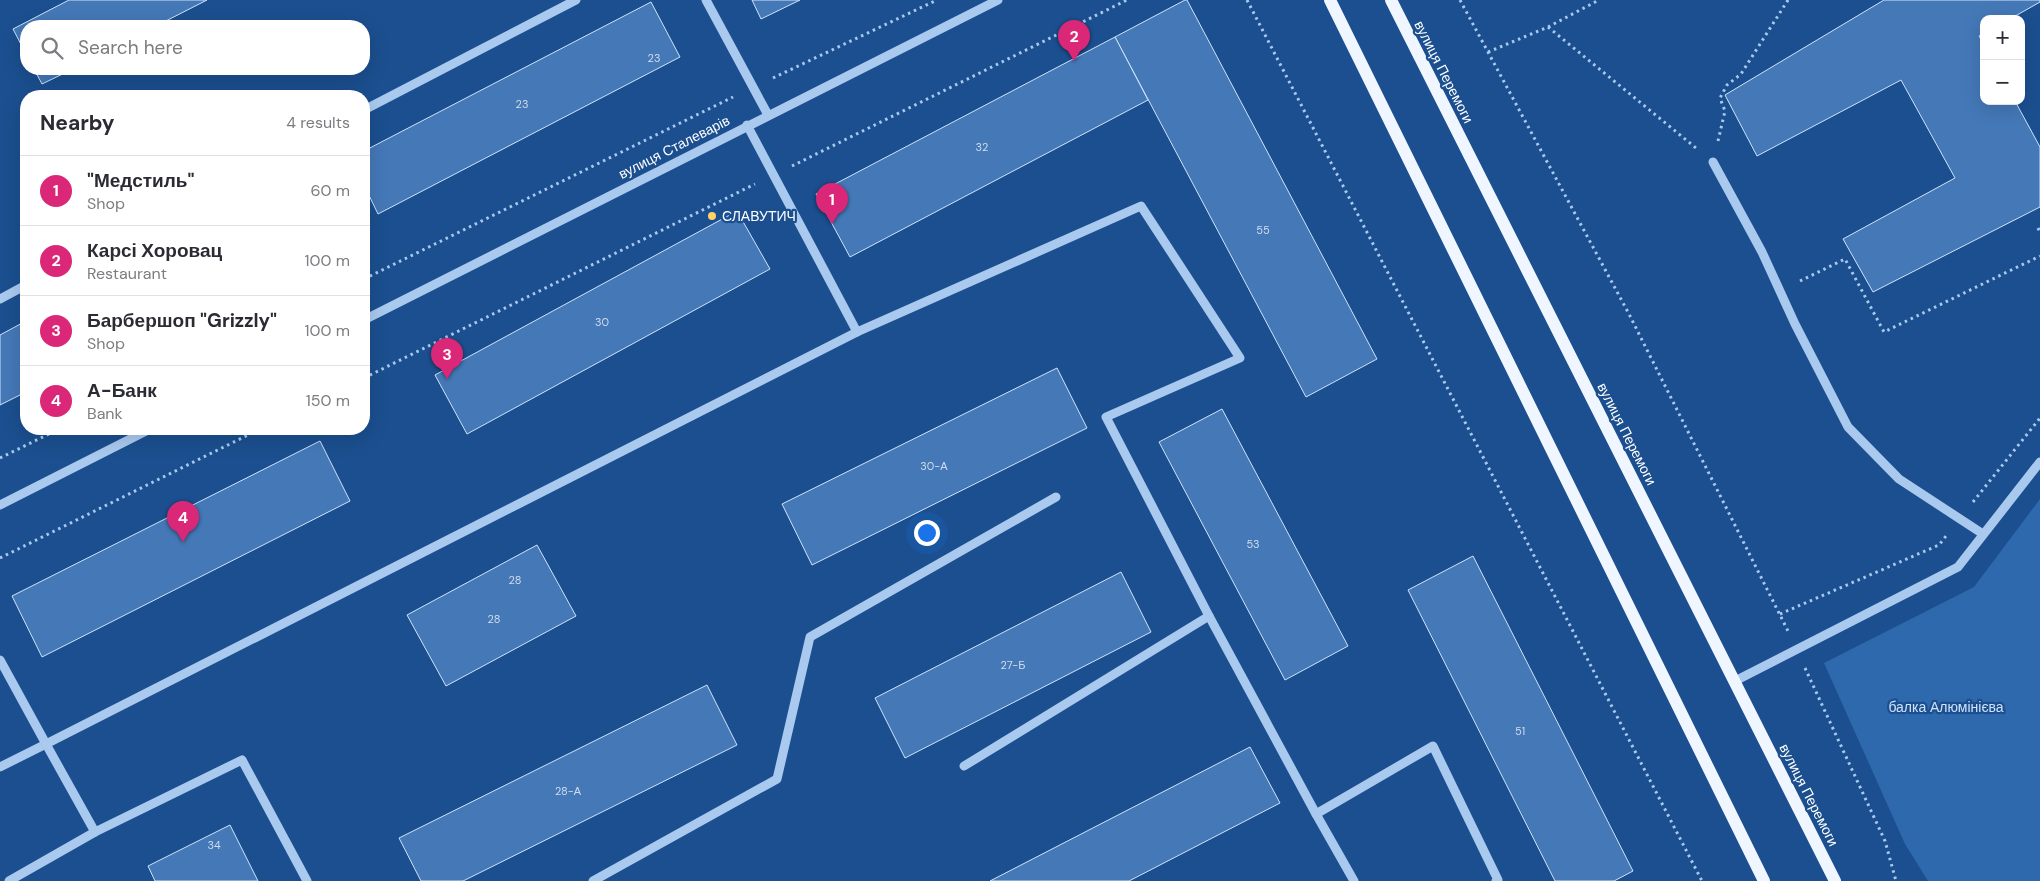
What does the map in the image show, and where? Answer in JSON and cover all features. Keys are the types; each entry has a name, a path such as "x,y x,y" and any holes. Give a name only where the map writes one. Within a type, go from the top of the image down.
{"main road":[{"path":"1330,0 1764,881"},
{"name":"вулиця Перемоги","path":"1391,0 1835,881"}],"street":[{"path":"370,107 576,0"},
{"path":"706,0 768,115"},
{"name":"вулиця Сталеварів","path":"370,317 998,0"},
{"path":"747,125 857,332"},
{"path":"1713,162 1762,252 1848,427 1899,479 1983,534"},
{"path":"0,767 857,332 1141,206 1240,358 1106,417 1209,616 1354,881"},
{"path":"0,298 20,288"},
{"path":"0,505 138,435"},
{"path":"1735,681 1958,566 2040,462"},
{"path":"593,881 777,780 810,637 1056,497"},
{"path":"964,766 1209,616"},
{"path":"0,660 95,832"},
{"path":"1316,814 1433,746 1498,880 1496,881"},
{"path":"9,881 95,832 242,760 307,881"}],"path":[{"path":"370,276 753,87 937,0"},
{"path":"370,375 1127,0"},
{"path":"1247,0 1702,881"},
{"path":"1460,0 1628,314 1780,614 1885,841 1896,881"},
{"path":"1488,52 1548,27 1599,0"},
{"path":"1548,27 1713,162 1725,111 1720,98 1727,85 1740,74 1788,0"},
{"path":"1780,291 1845,259 1884,332 2040,256"},
{"path":"1780,614 1939,545 2040,418"},
{"path":"0,458 47,435"},
{"path":"0,558 248,435"}],"green space":[{"name":"балка Алюмінієва","path":"2040,499 2040,881 1928,881 1905,844 1824,663 1974,587"}],"building":[{"path":"69,0 207,0 168,20 30,20"},
{"path":"752,0 800,0 761,19"},
{"path":"1187,0 1377,359 1306,397 1115,37"},
{"path":"1884,0 2040,0 2040,2 2017,15 1980,15 1979,36 1980,105 2017,105 2040,147 2040,207 1873,292 1843,239 1955,178 1901,80 1757,156 1725,95"},
{"path":"651,2 680,57 378,214 370,197 370,148"},
{"path":"20,25 20,42 13,29"},
{"path":"1115,37 1148,100 850,257 816,194"},
{"path":"37,75 61,75 42,84"},
{"path":"737,211 770,269 467,434 435,375"},
{"path":"20,324 20,395 0,405 0,335"},
{"path":"1057,368 1087,428 812,565 782,504"},
{"path":"1222,409 1348,646 1285,680 1159,442"},
{"path":"320,441 350,501 42,657 12,596"},
{"path":"537,545 576,616 446,686 407,615"},
{"path":"1473,556 1633,871 1614,881 1555,881 1408,590"},
{"path":"1121,572 1151,632 905,758 875,698"},
{"path":"707,685 737,745 463,881 421,881 399,838"},
{"path":"1250,747 1280,803 1129,881 990,881"},
{"path":"230,825 258,881 155,881 148,866"}],"place":[{"name":"Карсі Хоровац","path":"1074,61"},
{"name":"СЛАВУТИЧ","path":"712,216"},
{"name":"\"Медстиль\"","path":"832,224"},
{"name":"Барбершоп \"Grizzly\"","path":"447,379"},
{"name":"А-Банк","path":"183,542"}]}
